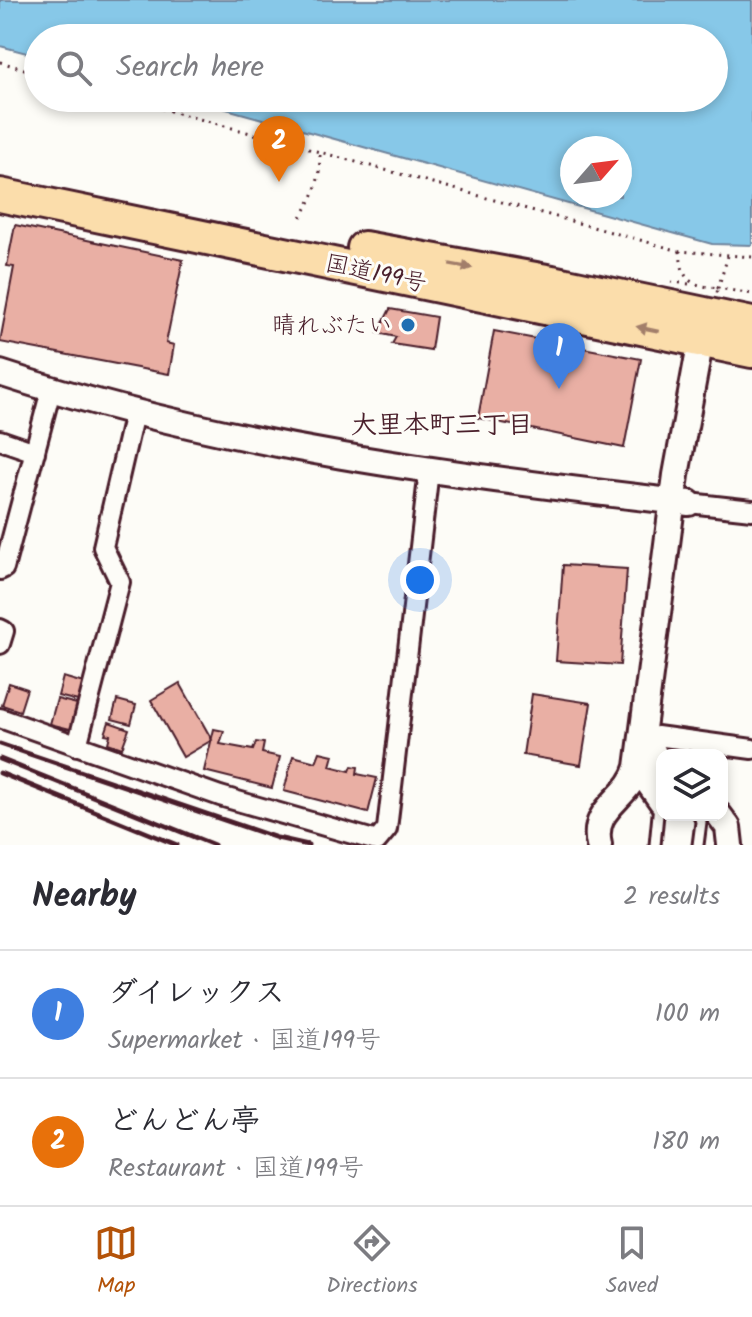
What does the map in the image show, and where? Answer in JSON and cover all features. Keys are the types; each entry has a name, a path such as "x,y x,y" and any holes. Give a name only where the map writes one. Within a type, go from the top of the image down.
{"highway":[{"name":"国道199号","path":"0,174 397,255 710,311 752,324"},
{"name":"国道199号","path":"0,195 710,311 752,351"}],"street":[{"path":"656,793 650,778 681,502 676,475 710,311"},
{"path":"0,373 51,390 209,432 316,453 752,510"},
{"path":"0,570 4,568 51,390"},
{"path":"77,746 120,582 103,547 134,413"},
{"path":"0,440 35,452"},
{"path":"0,718 220,796 377,841 387,829 429,470"},
{"path":"599,845 601,816 610,803 633,783 638,767 681,502"},
{"path":"0,629 4,631 0,644"},
{"path":"657,736 752,749"},
{"path":"724,821 728,827 730,845"}],"lane":[{"path":"655,845 658,821"},
{"path":"698,845 701,821"}],"path":[{"path":"0,62 24,69"},
{"path":"174,112 680,251 752,257"},
{"path":"301,217 317,192 320,152"},
{"path":"680,251 684,273 710,311"},
{"path":"710,311 728,256"},
{"path":"710,311 752,294"}],"water":[{"path":"0,0 752,0 752,245 712,244 583,208 632,208 632,136 560,136 560,202 237,112 728,112 728,24 24,24 24,52 0,46"}],"building":[{"path":"15,225 183,260 166,343 174,345 169,374 0,342 14,267 7,266"},
{"name":"晴れぶたい","path":"390,309 436,317 431,350 392,344 396,337 378,333"},
{"path":"494,331 641,359 624,448 478,418"},
{"path":"563,565 627,569 620,665 556,661"},
{"path":"63,677 87,684 82,702 58,696"},
{"path":"9,683 27,689 20,711 2,705"},
{"path":"180,683 212,740 183,757 151,700"},
{"path":"532,694 591,703 581,765 523,755"},
{"path":"57,699 81,705 74,730 50,724"},
{"path":"117,700 136,705 131,724 112,719"},
{"path":"109,722 129,729 122,748 108,743 110,735 105,734"},
{"path":"214,729 224,731 220,744 253,750 256,742 264,743 262,753 280,757 272,788 204,771"},
{"path":"320,752 333,755 330,766 350,771 352,766 358,767 357,774 377,778 368,813 284,791 293,756 316,762"}],"railway":[{"path":"0,744 277,838 308,845"},
{"path":"0,759 214,845"},
{"path":"0,773 177,845"}],"place":[{"name":"どんどん亭","path":"279,182"},
{"name":"晴れぶたい","path":"408,325"},
{"name":"ダイレックス","path":"559,389"}],"district":[{"name":"大里本町三丁目","path":"442,424"}]}
